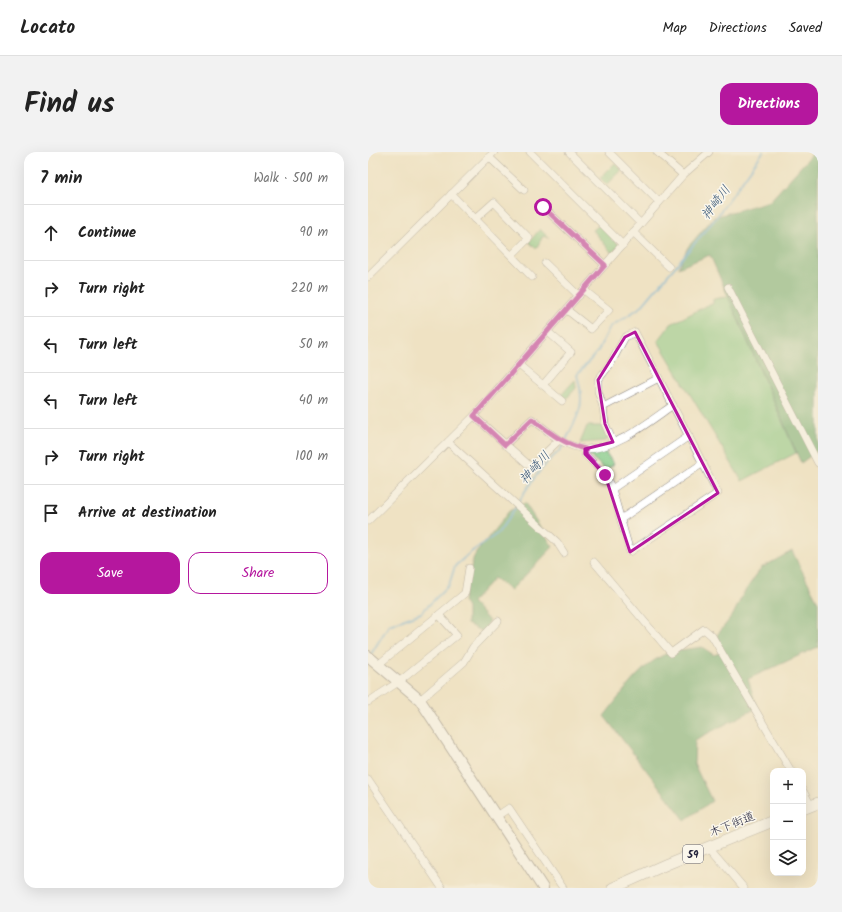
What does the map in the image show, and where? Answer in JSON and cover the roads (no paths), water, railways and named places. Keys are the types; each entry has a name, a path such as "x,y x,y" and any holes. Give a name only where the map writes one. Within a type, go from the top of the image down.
{"main road":[{"name":"木下街道","path":"613,888 770,823"}],"street":[{"path":"530,152 623,245"},
{"path":"569,152 640,224"},
{"path":"609,152 659,202"},
{"path":"657,152 683,175"},
{"path":"368,521 474,416 683,175 709,152"},
{"path":"368,277 491,154 524,190"},
{"path":"451,194 532,276"},
{"path":"475,219 494,202 529,238 512,255"},
{"path":"543,207 605,265"},
{"path":"633,232 669,267"},
{"path":"545,263 579,296"},
{"path":"728,287 818,463"},
{"path":"567,310 591,329 608,310 584,290"},
{"path":"543,386 571,352 548,332"},
{"path":"585,449 585,454 605,475 612,489 630,552 718,493 635,332 625,337 611,363 598,380 598,392 603,407 605,424 613,442"},
{"path":"519,365 562,401"},
{"path":"603,407 659,378"},
{"path":"505,445 532,419 559,440 571,446 585,449 601,447 641,427 673,405"},
{"path":"474,416 505,445 532,467 559,440"},
{"path":"612,489 689,436"},
{"path":"448,442 557,542 564,553"},
{"path":"621,519 703,463"},
{"path":"594,562 670,653 704,629 712,636 789,768"},
{"path":"379,664 465,592 469,568"},
{"path":"368,702 400,681 457,635 439,614"},
{"path":"420,700 464,662 473,647 498,621"},
{"path":"368,656 400,681 420,700 543,888"},
{"path":"368,779 442,888"},
{"path":"806,797 811,806"},
{"path":"497,816 509,808 563,888"},
{"path":"710,847 744,888"}],"waterway":[{"name":"神崎川","path":"566,440 580,409 581,394 577,375 598,351 610,327 641,307 715,219 763,152"},
{"name":"神崎川","path":"518,503 537,474 564,444"},
{"name":"神崎川","path":"371,654 389,625 421,613 449,585 455,566 471,552 498,533 516,507"}]}
